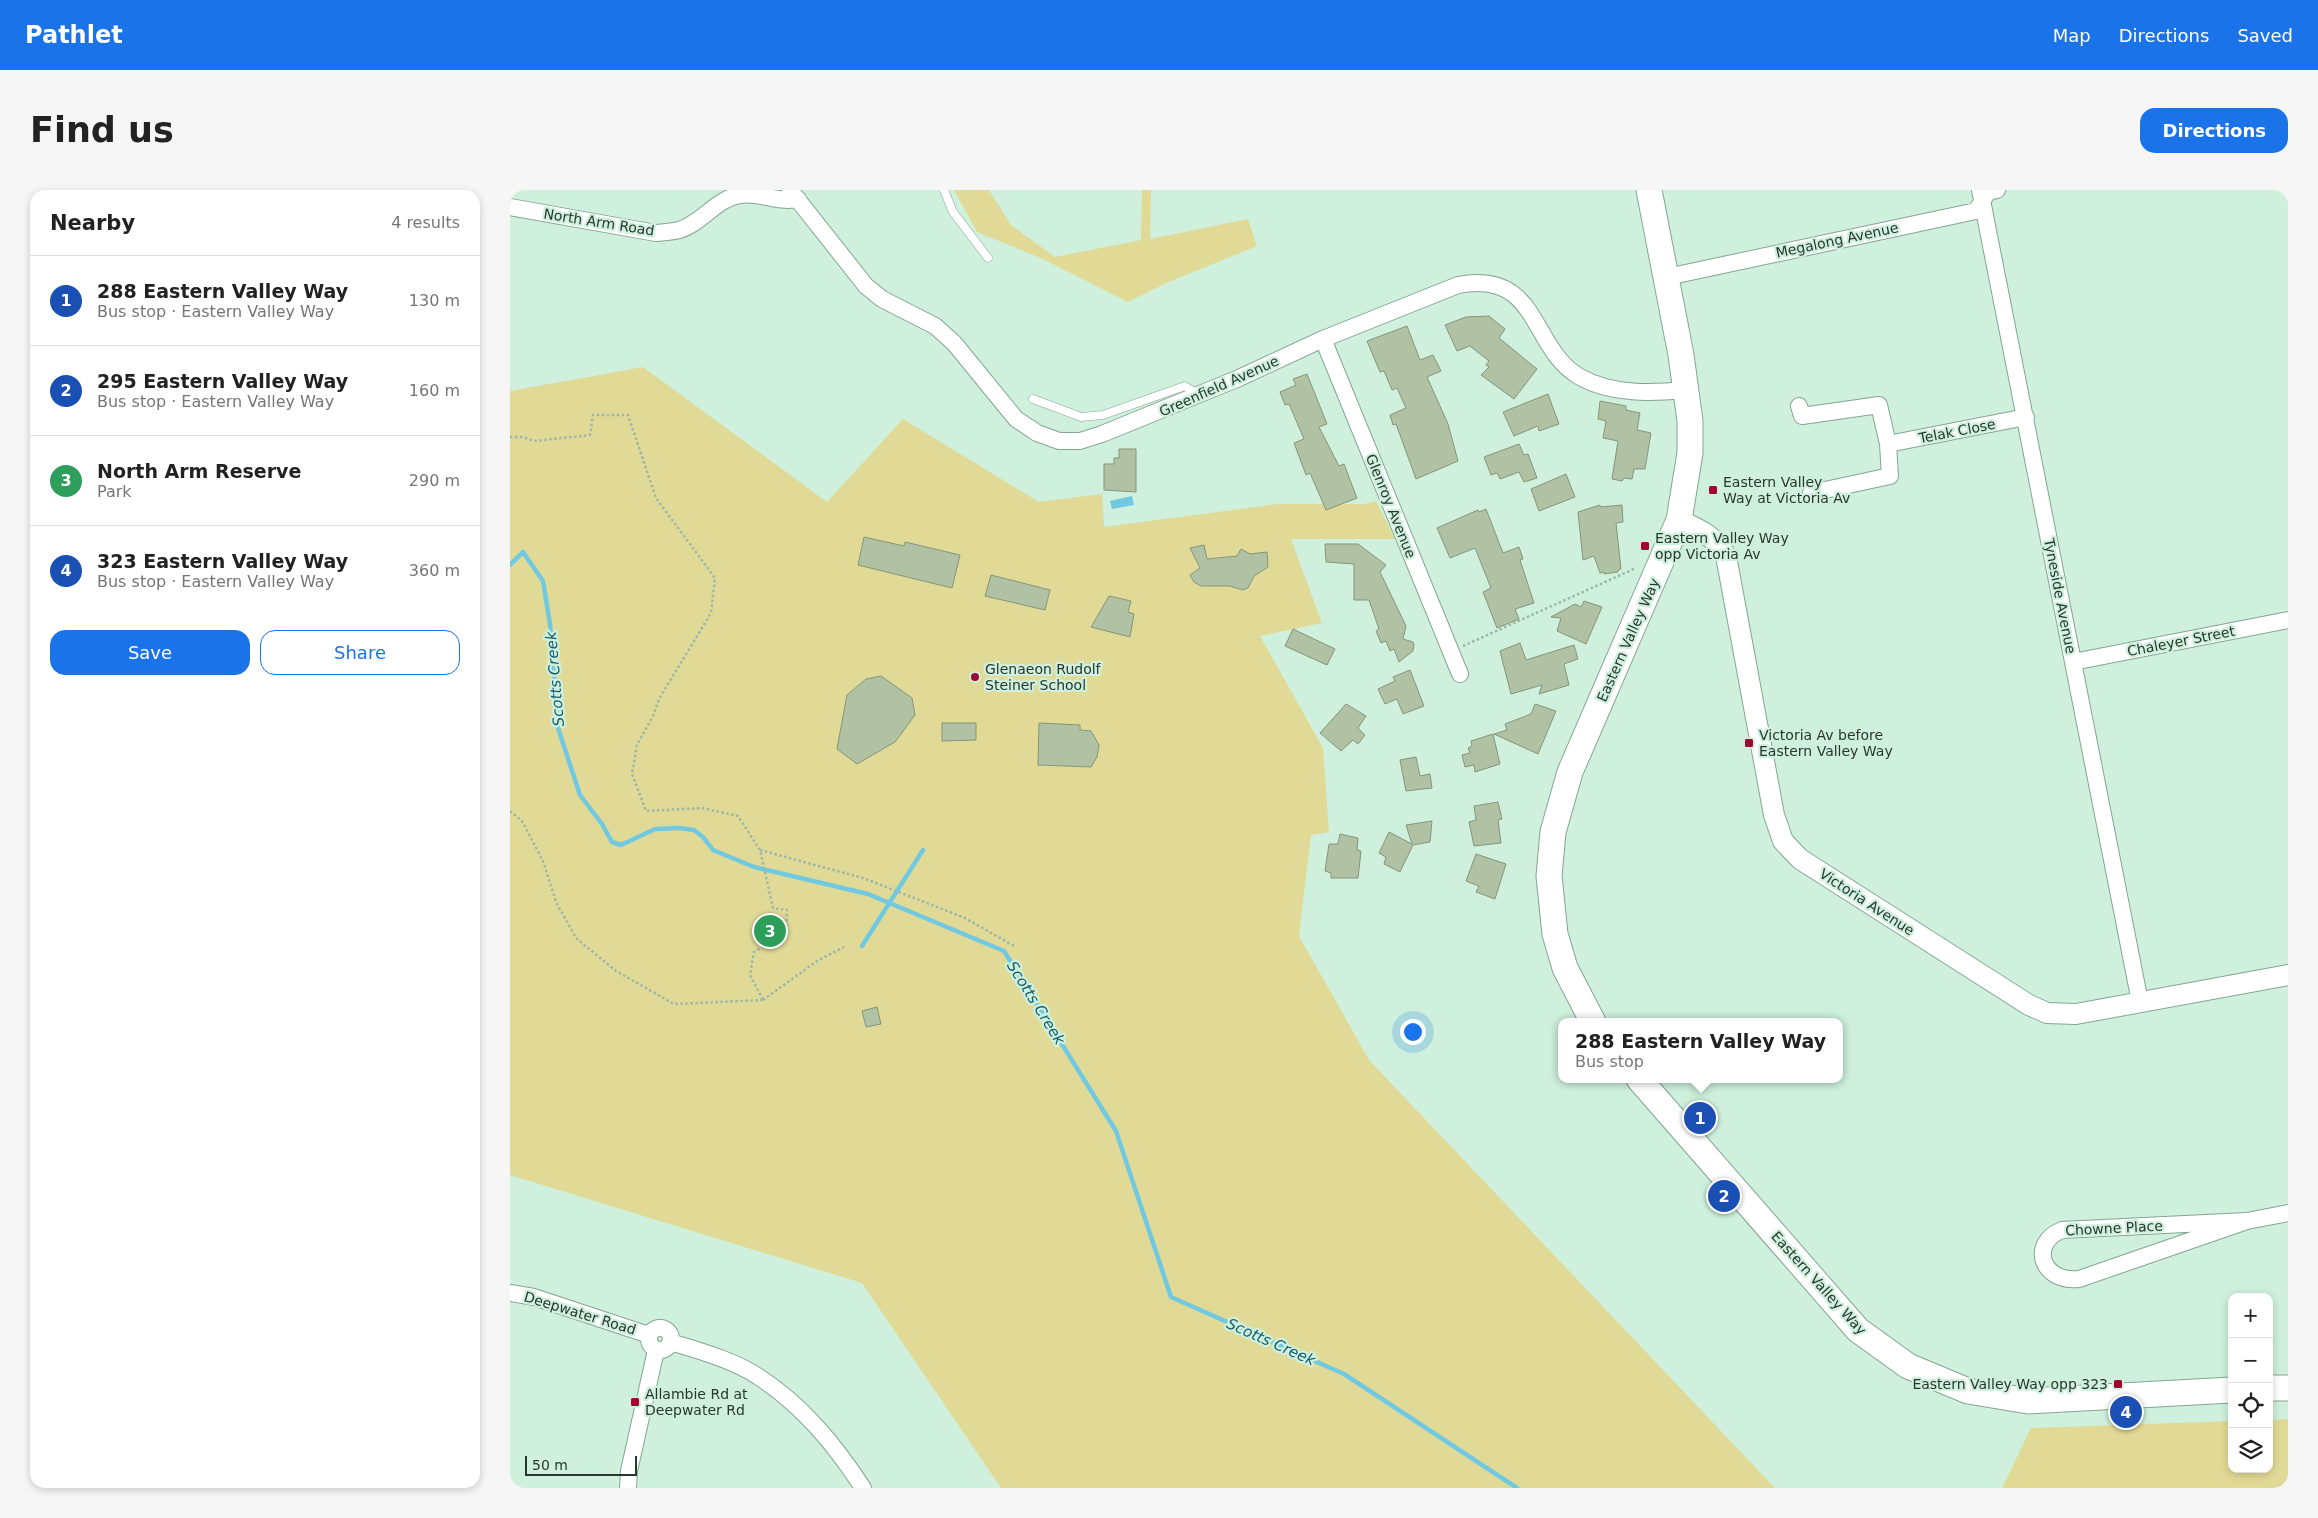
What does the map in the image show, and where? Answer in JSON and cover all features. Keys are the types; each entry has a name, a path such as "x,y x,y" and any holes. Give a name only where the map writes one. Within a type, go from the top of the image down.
{"main road":[{"name":"Eastern Valley Way","path":"1591,1018 1569,976 1555,934 1549,876 1552,832 1570,772 1679,520 1690,445 1690,421 1686,390 1667,278 1649,190"},
{"name":"Eastern Valley Way","path":"1642,1083 1858,1330 1908,1366 1968,1391 2028,1401 2228,1390"},
{"path":"2273,1388 2288,1388"}],"street":[{"name":"Megalong Avenue","path":"1667,278 1976,211 1981,195 1997,190"},
{"name":"North Arm Road","path":"510,207 656,233 680,230 739,195 760,195 784,202 794,194"},
{"name":"Greenfield Avenue","path":"794,194 866,286 882,299 941,332 954,344 1016,419 1037,434 1059,441 1080,441 1199,395 1323,339 1458,285 1474,282 1490,284 1505,289 1530,310 1558,356 1580,377 1600,384 1634,391 1686,390"},
{"name":"Tyneside Avenue","path":"1981,195 2140,1002"},
{"name":"Glenroy Avenue","path":"1323,339 1460,674"},
{"path":"1799,406 1802,416 1879,405 1888,444 1890,476 1811,492"},
{"name":"Telak Close","path":"1888,444 2026,417"},
{"name":"Victoria Avenue","path":"1679,520 1710,536 1720,544 1726,556 1774,815 1782,841 1790,850 2046,1013 2067,1015 2288,975"},
{"name":"Chaleyer Street","path":"2073,662 2288,620"},
{"name":"Chowne Place","path":"2247,1221 2080,1279 2070,1280 2055,1276 2049,1271 2043,1257 2048,1240 2053,1233 2062,1230 2247,1221 2288,1214"},
{"name":"Deepwater Road","path":"510,1293 550,1302 652,1343"},
{"path":"628,1488 629,1471 652,1343 666,1348 670,1342 708,1353 759,1376 819,1428 839,1451 863,1488"}],"lane":[{"path":"944,190 953,212 988,258"},
{"path":"1033,399 1081,417 1102,415 1185,386 1199,395"}],"path":[{"path":"510,437 523,436 534,441 590,435 593,415 628,415 656,498 715,578 711,613 659,699 653,716 636,745 632,774 646,811 702,808 738,816 760,850 773,908 787,910 786,933 754,952 750,975 763,1000"},
{"path":"1450,652 1636,568"},
{"path":"510,811 522,821 543,861 556,902 576,938 616,971 674,1004 763,1000 817,961 844,947"},
{"path":"760,850 863,878 965,918 1014,946"}],"shaded area":[{"path":"954,190 989,190 1011,225 1055,257 1141,240 1142,190 1151,190 1150,239 1248,219 1257,246 1171,281 1128,302 1043,259 977,232"},
{"path":"643,367 827,502 903,419 1039,502 1102,494 1104,527 1278,504 1364,504 1376,501 1395,539 1291,539 1322,623 1260,636 1323,748 1329,832 1311,835 1299,936 1369,1060 1775,1488 1001,1488 862,1283 510,1175 510,391"},
{"path":"2288,1419 2288,1488 2002,1488 2031,1428 2228,1421 2228,1473 2273,1473 2273,1420"}],"water":[{"path":"1132,496 1134,505 1112,509 1110,501"}],"building":[{"path":"1489,316 1505,329 1499,338 1537,369 1514,399 1481,375 1489,367 1486,365 1489,361 1470,346 1457,351 1445,325 1466,317"},
{"path":"1407,326 1420,360 1433,355 1441,371 1427,377 1448,424 1458,461 1416,479 1396,424 1393,425 1390,415 1406,408 1397,388 1392,390 1384,371 1380,372 1367,341"},
{"path":"1307,374 1327,424 1319,427 1339,466 1344,464 1357,498 1326,510 1310,473 1306,475 1294,443 1304,439 1289,404 1285,405 1280,392 1296,385 1293,379"},
{"path":"1548,394 1559,424 1539,431 1538,426 1514,436 1503,412"},
{"path":"1600,401 1626,406 1626,410 1640,413 1637,430 1651,433 1645,469 1634,469 1632,479 1624,478 1622,481 1612,479 1618,441 1603,438 1606,421 1598,419"},
{"path":"1519,444 1524,455 1528,454 1537,478 1524,482 1519,472 1500,479 1497,473 1491,475 1484,457"},
{"path":"1119,449 1136,449 1136,492 1104,490 1104,464 1114,464 1114,458 1119,458"},
{"path":"1566,474 1575,497 1539,511 1531,489"},
{"path":"1600,505 1600,507 1622,505 1623,522 1616,523 1621,569 1618,572 1600,573 1594,556 1583,560 1578,512"},
{"path":"1486,509 1503,553 1519,547 1523,559 1520,560 1534,603 1515,609 1519,619 1497,628 1483,592 1491,588 1475,548 1450,558 1437,528 1478,510 1479,512"},
{"path":"864,537 904,546 905,542 960,555 952,588 858,565"},
{"path":"1325,544 1358,544 1386,565 1380,572 1406,626 1403,639 1414,644 1413,651 1399,662 1394,649 1390,651 1386,641 1381,643 1376,631 1379,629 1369,600 1354,600 1354,564 1326,562"},
{"path":"1204,545 1207,559 1237,556 1241,549 1250,554 1267,552 1268,567 1254,576 1248,588 1243,590 1229,586 1201,586 1194,582 1190,575 1200,568 1190,548"},
{"path":"991,575 1050,590 1045,610 985,596"},
{"path":"1109,596 1131,601 1128,612 1134,614 1130,637 1091,627"},
{"path":"1584,601 1602,607 1586,644 1557,631 1561,618 1551,617 1575,604 1581,607"},
{"path":"1293,629 1335,649 1327,665 1285,646"},
{"path":"1520,643 1526,660 1574,645 1578,659 1564,664 1569,685 1539,694 1542,685 1511,694 1500,651"},
{"path":"1410,670 1424,706 1403,714 1397,699 1385,704 1378,689 1395,681 1393,677"},
{"path":"881,676 912,698 915,715 895,742 857,764 837,749 847,695 866,679"},
{"path":"1346,704 1366,716 1358,728 1365,735 1358,744 1353,740 1341,751 1320,733"},
{"path":"1535,704 1556,711 1538,754 1494,734 1507,730 1505,724 1531,714"},
{"path":"942,723 976,723 976,740 942,741"},
{"path":"1039,723 1080,725 1080,730 1091,731 1099,745 1097,757 1091,767 1038,765"},
{"path":"1493,734 1500,764 1475,772 1474,765 1465,767 1462,755 1470,753 1468,748 1472,746 1471,741"},
{"path":"1416,757 1420,776 1430,774 1432,788 1406,791 1400,760"},
{"path":"1498,802 1502,819 1498,820 1501,843 1474,846 1469,822 1476,820 1474,806"},
{"path":"1432,821 1430,842 1413,845 1400,872 1384,864 1386,857 1379,853 1389,832 1412,844 1406,825"},
{"path":"1340,834 1358,838 1357,850 1361,851 1358,878 1331,878 1331,873 1325,871 1329,844 1338,844"},
{"path":"1476,854 1506,864 1495,899 1476,892 1479,886 1466,881"},
{"path":"877,1007 881,1024 866,1027 862,1011"}],"waterway":[{"name":"Scotts Creek","path":"510,565 523,552 543,581 550,624 558,728 580,795 602,824 612,842 621,845 655,829 680,828 694,830 703,837 713,850 754,867 868,894 1004,951 1116,1131 1171,1297 1344,1374 1517,1488"},
{"path":"862,946 923,850"}],"place":[{"name":"Eastern Valley Way at Victoria Av","path":"1713,490"},
{"name":"Eastern Valley Way opp Victoria Av","path":"1645,546"},
{"name":"Glenaeon Rudolf Steiner School","path":"975,677"},
{"name":"Victoria Av before Eastern Valley Way","path":"1749,743"},
{"name":"North Arm Reserve","path":"770,931"},
{"name":"288 Eastern Valley Way","path":"1700,1118"},
{"name":"295 Eastern Valley Way","path":"1724,1196"},
{"name":"Eastern Valley Way opp 323","path":"2118,1384"},
{"name":"Allambie Rd at Deepwater Rd","path":"635,1402"},
{"name":"323 Eastern Valley Way","path":"2126,1412"}]}
